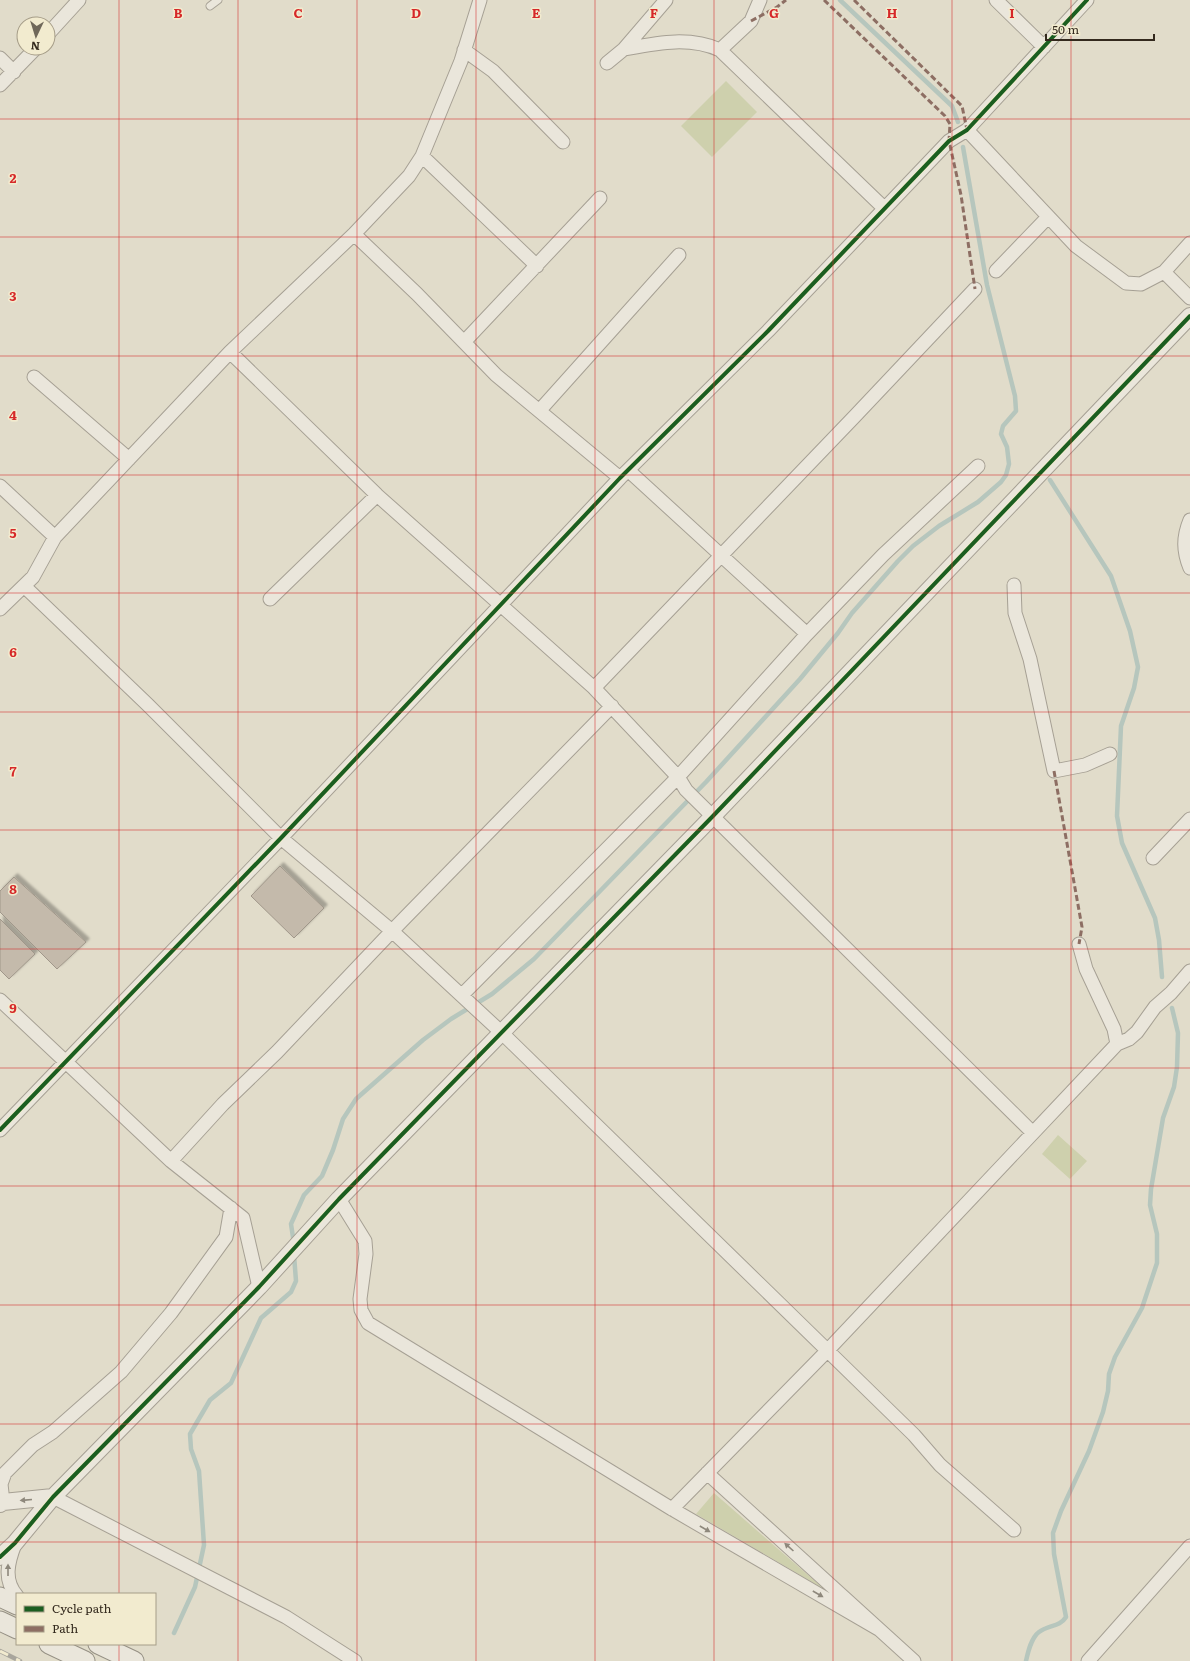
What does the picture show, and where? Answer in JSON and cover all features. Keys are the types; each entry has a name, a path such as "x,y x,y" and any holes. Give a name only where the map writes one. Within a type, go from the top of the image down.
{"main road":[{"path":"0,1597 16,1605"},
{"path":"0,1621 16,1629"},
{"path":"51,1645 85,1661"},
{"path":"100,1645 134,1661"}],"street":[{"path":"56,25 78,0"},
{"path":"0,609 33,576 55,538 230,352 354,234 409,176 422,156 464,50 480,0"},
{"path":"607,63 624,49 666,0"},
{"path":"720,50 751,21 760,0"},
{"path":"996,0 1044,47"},
{"path":"0,1130 281,838 625,474 768,331 884,208 949,142 967,130 1087,0"},
{"path":"624,49 656,43 684,41 707,44 720,50 884,208"},
{"path":"464,50 493,71 563,142"},
{"path":"0,85 29,56"},
{"path":"0,58 14,72"},
{"path":"967,130 1081,251 1126,283 1141,284 1164,272 1190,243"},
{"path":"422,156 537,266"},
{"path":"464,342 600,198"},
{"path":"996,270 1048,217"},
{"path":"354,234 496,375 625,474 721,556 807,634"},
{"path":"540,410 679,254"},
{"path":"1164,272 1190,298"},
{"path":"594,688 975,289"},
{"path":"0,1557 15,1543 53,1497 259,1287 339,1199 713,816 1190,316"},
{"path":"230,352 377,495 594,688 678,776 686,790 1033,1133"},
{"path":"34,377 129,459"},
{"path":"462,995 678,776 807,634 883,555 978,466"},
{"path":"0,486 55,538"},
{"path":"270,599 377,495"},
{"path":"1190,520 1184,542 1184,554 1190,568"},
{"path":"1014,585 1015,613 1030,659 1054,771 1084,765 1110,754"},
{"path":"24,586 148,705 281,838 392,931 502,1033 914,1435 940,1465 1014,1530"},
{"path":"171,1161 224,1104 277,1052 392,931 612,706"},
{"path":"1153,858 1190,819"},
{"path":"1079,944 1089,976 1114,1029 1117,1044"},
{"path":"672,1509 827,1351 1117,1044 1129,1039 1137,1032 1155,1007 1171,993 1190,971"},
{"path":"0,1000 171,1161 243,1218 259,1287"},
{"path":"339,1199 365,1241 366,1254 360,1299 361,1310 368,1323 672,1509 880,1630"},
{"path":"231,1208 226,1236 172,1313 121,1372 53,1432 33,1445 5,1473 1,1484 1,1503 53,1497 157,1549 286,1617 355,1661"},
{"path":"707,1473 914,1661"},
{"path":"15,1543 7,1567 10,1586 16,1595"},
{"path":"1088,1661 1190,1546"}],"lane":[{"path":"210,6 218,0"}],"green space":[{"path":"726,81 757,112 712,157 681,126"},
{"path":"1058,1135 1087,1161 1070,1179 1042,1154"},
{"path":"714,1493 824,1589 696,1514"}],"building":[{"path":"280,866 324,908 294,938 251,896"},
{"path":"14,877 86,942 57,969 0,912 0,891"},
{"path":"0,919 35,954 9,979 0,970"}],"waterway":[{"path":"840,0 952,106 958,122"},
{"path":"294,1244 291,1224 304,1195 322,1176 333,1150 343,1119 356,1099 423,1040 451,1019 492,994 534,959 706,782 800,679 838,633 852,613 898,561 913,546 939,526 978,502 1001,482 1006,475 1009,464 1007,447 1001,434 1003,426 1016,411 1015,396 987,285 963,147"},
{"path":"1050,480 1111,576 1130,631 1138,667 1134,688 1121,726 1117,816 1122,843 1155,918 1159,940 1162,977"},
{"path":"1026,1661 1030,1645 1036,1635 1042,1630 1061,1623 1066,1617 1054,1554 1053,1533 1061,1511 1089,1451 1103,1412 1108,1391 1109,1374 1115,1357 1142,1308 1157,1263 1157,1234 1150,1205 1151,1189 1163,1118 1174,1087 1177,1067 1178,1033 1172,1008"},
{"path":"174,1633 195,1587 204,1545 199,1471 191,1449 190,1434 210,1400 231,1383 261,1318 291,1292 296,1281 294,1255"}],"railway":[{"path":"0,1651 20,1661"}],"marked path":[{"path":"751,21 777,7 786,0"},
{"path":"824,0 945,116 950,124 949,141 961,195 975,289"},
{"path":"854,0 962,106 967,130"},
{"path":"1054,771 1082,927 1079,944"}],"cycle path":[{"path":"0,1130 281,838 620,478 768,331 949,141 967,130 1087,0"},
{"path":"0,1557 15,1543 53,1497 259,1287 339,1199 713,816 1190,316"}]}
